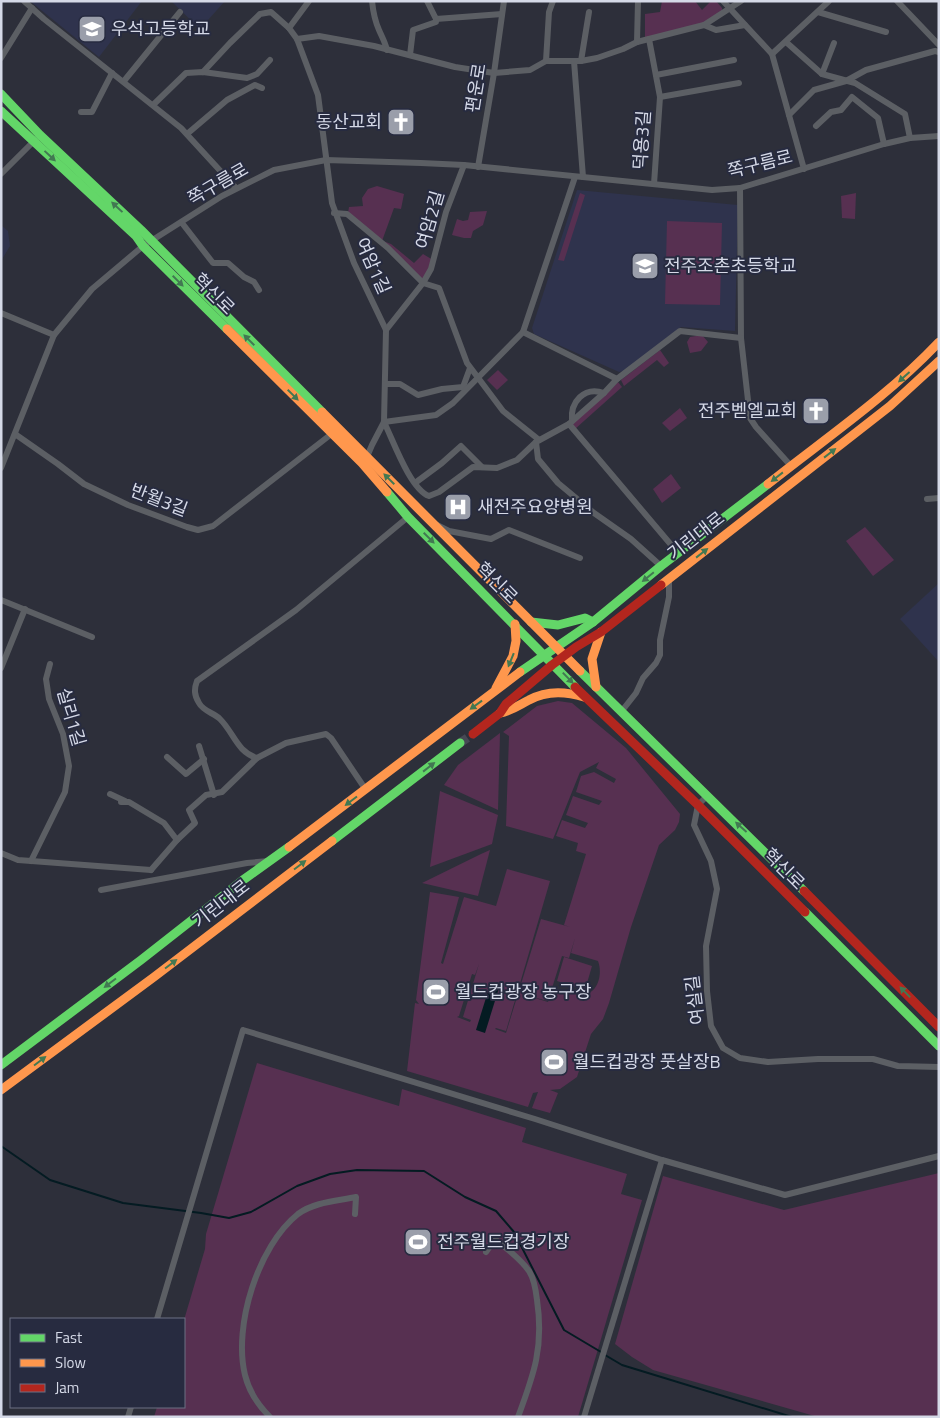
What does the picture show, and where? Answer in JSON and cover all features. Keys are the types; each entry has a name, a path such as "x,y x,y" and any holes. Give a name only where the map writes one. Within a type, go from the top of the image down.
{"street":[{"path":"24,1 187,134 236,188"},
{"path":"289,28 309,1"},
{"path":"372,1 374,15 385,40 387,50"},
{"path":"427,1 436,19"},
{"name":"편운로","path":"478,167 504,1"},
{"path":"546,61 549,12 553,1"},
{"path":"637,42 638,1"},
{"path":"723,1 772,54 804,168"},
{"path":"297,39 319,36 494,74 530,70 546,61 578,61 623,49 637,42 704,25 741,1"},
{"path":"772,54 829,1"},
{"path":"897,1 939,45"},
{"path":"1,58 32,8"},
{"path":"124,81 180,12"},
{"name":"여암1길","path":"203,72 260,14 271,12 289,28 297,39 318,95 334,213 354,263 386,330 384,422 365,460"},
{"path":"583,177 577,96 578,61 589,12"},
{"path":"818,12 886,32"},
{"path":"436,19 502,14"},
{"path":"410,55 413,30 436,22 436,19"},
{"path":"704,25 716,30 745,25"},
{"name":"덕용3길","path":"649,39 660,97 654,184"},
{"path":"786,42 822,74 854,83 905,114 910,138"},
{"path":"822,74 834,43"},
{"path":"789,115 814,90 846,81 866,70 936,50 939,52"},
{"path":"154,106 186,73 203,72 247,78 257,74 270,60"},
{"path":"656,75 734,60"},
{"path":"81,112 92,112 112,72"},
{"name":"덕용3길","path":"660,97 739,84"},
{"path":"187,134 227,100 255,85 262,88"},
{"name":"혁신로","path":"1,94 37,138 136,236 147,244 335,431 498,587 564,656 752,838 939,1027"},
{"path":"816,126 831,112 841,110 852,97 878,118 884,144"},
{"name":"혁신로","path":"1,111 37,138"},
{"name":"쪽구름로","path":"1,468 3,458 15,434 54,335 92,290 147,244 236,188 274,170 326,160 464,165 712,190 740,188 884,144 910,138 939,136"},
{"path":"1,174 37,138"},
{"name":"여암2길","path":"386,330 423,283 431,269 446,212 464,165"},
{"path":"384,422 436,415 453,403 523,332 575,177"},
{"path":"740,188 741,338 750,418 791,466"},
{"name":"여암2길","path":"334,213 347,214 388,248 423,283 439,288 470,368 503,411 537,440"},
{"path":"182,223 213,263 228,263 244,277 254,282 259,290"},
{"path":"1,314 54,335"},
{"path":"482,467 461,446 442,463 413,481 425,494 429,496 435,495 473,467 498,468 517,460 537,440 571,422 617,379 680,331 741,338"},
{"path":"523,332 617,379"},
{"name":"기린대로","path":"1,1065 269,861 366,790 459,717 544,654 593,622 661,566 886,392 916,366 939,342"},
{"name":"기린대로","path":"473,734 500,713 506,704 564,656 601,632 890,406 939,361"},
{"path":"385,384 400,384 418,395 442,389 463,387 470,368"},
{"path":"571,422 573,407 582,395 591,391 604,393"},
{"name":"여암1길","path":"384,422 413,481"},
{"name":"기린대로","path":"571,422 678,553"},
{"name":"반월3길","path":"15,434 84,484 128,505 198,530 213,526 335,431"},
{"path":"537,440 538,459 558,483 594,513 632,539 661,566"},
{"name":"혁신로","path":"365,460 408,517 586,698 698,805 939,1046"},
{"path":"927,499 939,498"},
{"path":"257,758 249,756 243,751 219,718 201,706 194,687 197,681 296,610 408,517"},
{"path":"436,527 437,524 449,531 491,539 509,530 580,558"},
{"path":"621,712 636,693 643,678 656,663 660,655 660,640 669,597 668,578"},
{"path":"1,600 92,636"},
{"path":"1,668 25,609"},
{"path":"530,622 547,626 559,626 585,618 593,622"},
{"path":"493,692 513,659 517,641 514,630 515,624"},
{"path":"596,687 592,672 592,657 601,632"},
{"name":"실리1길","path":"31,861 65,792 69,766 63,734 49,699 46,680 50,664"},
{"path":"500,713 512,711 534,697 547,692 572,693 586,698"},
{"path":"152,880 151,870 177,840 195,823 189,810 206,795 222,792 257,758 286,743 326,734 332,738 366,790"},
{"name":"기린대로","path":"1,1090 154,977 460,743"},
{"path":"199,746 214,795"},
{"path":"167,757 186,774 204,759"},
{"path":"110,794 129,802 164,823 177,840"},
{"path":"698,805 707,796"},
{"path":"121,802 129,802"},
{"name":"여실길","path":"698,805 694,825 711,861 717,889 706,946 707,991 711,1026 723,1048 740,1058 768,1062 818,1059 873,1060 898,1066 939,1067"},
{"path":"1,852 18,860 151,870"},
{"path":"100,890 246,863 269,861"},
{"path":"157,1318 243,1030 535,1119 662,1160 784,1195 939,1156"},
{"path":"584,1417 662,1160"},
{"path":"270,1417 254,1399 245,1376 241,1347 245,1314 259,1269 280,1232 299,1213 318,1204 356,1197 355,1214"},
{"path":"486,1252 495,1239 529,1271 536,1289 540,1322 539,1348 533,1376 518,1417"}],"shaded area":[{"name":"우석고등학교","path":"30,1 142,1 99,57"},
{"name":"우석고등학교","path":"171,1 225,1 200,29"},
{"path":"662,1 695,1 702,10 711,1 716,1 722,8 722,12 703,24 645,39 645,14 660,12"},
{"path":"377,186 404,194 401,209 394,208 382,241 348,213 349,207 363,206 362,198 368,189"},
{"name":"전주조촌초등학교","path":"577,190 738,205 735,331 681,327 624,371 619,372 534,334 532,328"},
{"path":"580,193 585,195 564,261 558,260"},
{"path":"856,193 855,219 842,218 841,196"},
{"path":"487,211 483,225 473,231 471,238 452,235 457,219 468,220 470,212"},
{"path":"667,221 722,223 720,305 665,304"},
{"path":"1,225 8,231 10,246 1,261"},
{"path":"383,241 391,244 414,263 423,254 433,260 423,282"},
{"path":"702,335 708,342 701,351 690,353 687,342 690,337"},
{"path":"660,350 669,363 664,367 657,360 624,386 621,380"},
{"path":"498,370 508,380 497,390 487,380"},
{"path":"618,382 622,387 575,429 571,424"},
{"path":"680,408 687,418 670,431 662,423"},
{"path":"671,474 681,488 662,503 653,489"},
{"path":"865,527 894,560 873,576 846,541"},
{"path":"939,583 939,662 900,619"},
{"path":"558,701 572,703 626,748 680,814 675,830 659,845 631,927 603,1019 591,1034 577,1077 560,1089 550,1090 558,1093 550,1113 532,1108 538,1092 533,1093 528,1107 407,1071 415,1003 419,1004 416,1000 430,892 459,897 441,963 443,964 464,897 496,906 507,869 550,881 506,1031 495,1029 506,1033 541,919 570,927 564,925 586,854 576,851 578,843 556,836 562,820 585,828 588,823 566,815 573,796 599,805 602,801 576,792 581,776 594,772 614,783 616,779 596,768 599,762 580,772 553,839 506,826 509,736 503,732 537,706","holes":["575,938 571,953 598,961 600,972 598,983 592,992 581,995 553,988 548,1002 525,995 548,1001 562,956 569,958","479,964 463,1017 471,1020 470,1022 457,1017 459,1016 472,974 475,975"]},
{"path":"500,733 498,810 444,785 458,765"},
{"path":"440,791 498,815 492,844 430,867"},
{"path":"490,850 478,896 422,883 481,854"},
{"path":"564,957 592,966 585,990 557,981"},
{"path":"490,985 499,988 485,1033 476,1030"},
{"name":"전주월드컵경기장","path":"257,1063 399,1106 402,1089 526,1128 522,1142 627,1174 621,1194 642,1200 578,1417 154,1417 157,1408 185,1408 185,1318 205,1249 206,1234"},
{"path":"939,1173 939,1417 818,1417 653,1370 615,1344 663,1176 784,1210"}],"waterway":[{"path":"1,1146 50,1180 123,1203 229,1218 251,1212 297,1186 330,1174 357,1170 424,1171 465,1197 496,1211 514,1232 564,1330 601,1352"},
{"path":"605,1355 622,1365 792,1417"}],"tunnel":[{"path":"460,743 473,734"}],"traffic: fast":[{"path":"1,94 40,135 141,230 322,412"},
{"path":"1,111 136,236 143,246 227,329"},
{"path":"520,672 593,622 661,566 768,484"},
{"path":"387,492 408,517 575,687"},
{"path":"531,622 558,625 585,618 593,622"},
{"path":"580,671 804,891"},
{"path":"332,841 460,743"},
{"path":"1,1065 289,847"},
{"path":"805,912 939,1046"}],"traffic: slow":[{"path":"227,329 362,463 387,492"},
{"path":"768,484 878,399 939,342"},
{"path":"661,585 890,406 939,361"},
{"path":"322,412 580,671"},
{"path":"496,688 513,656 516,641 515,624"},
{"path":"596,687 592,659 601,632"},
{"path":"289,847 520,672"},
{"path":"500,713 543,694 556,692 584,697"},
{"path":"1,1090 154,977 332,841"}],"traffic: jam":[{"path":"473,734 500,713 506,704 552,665 576,647 601,632 661,585"},
{"path":"575,687 698,805 805,912"},
{"path":"804,891 939,1027"}],"place":[{"name":"우석고등학교","path":"92,29"},
{"name":"동산교회","path":"401,122"},
{"name":"전주조촌초등학교","path":"645,266"},
{"name":"전주벧엘교회","path":"816,411"},
{"name":"새전주요양병원","path":"458,507"},
{"name":"월드컵광장 농구장","path":"436,992"},
{"name":"월드컵광장 풋살장B","path":"554,1062"},
{"name":"전주월드컵경기장","path":"418,1242"}]}
